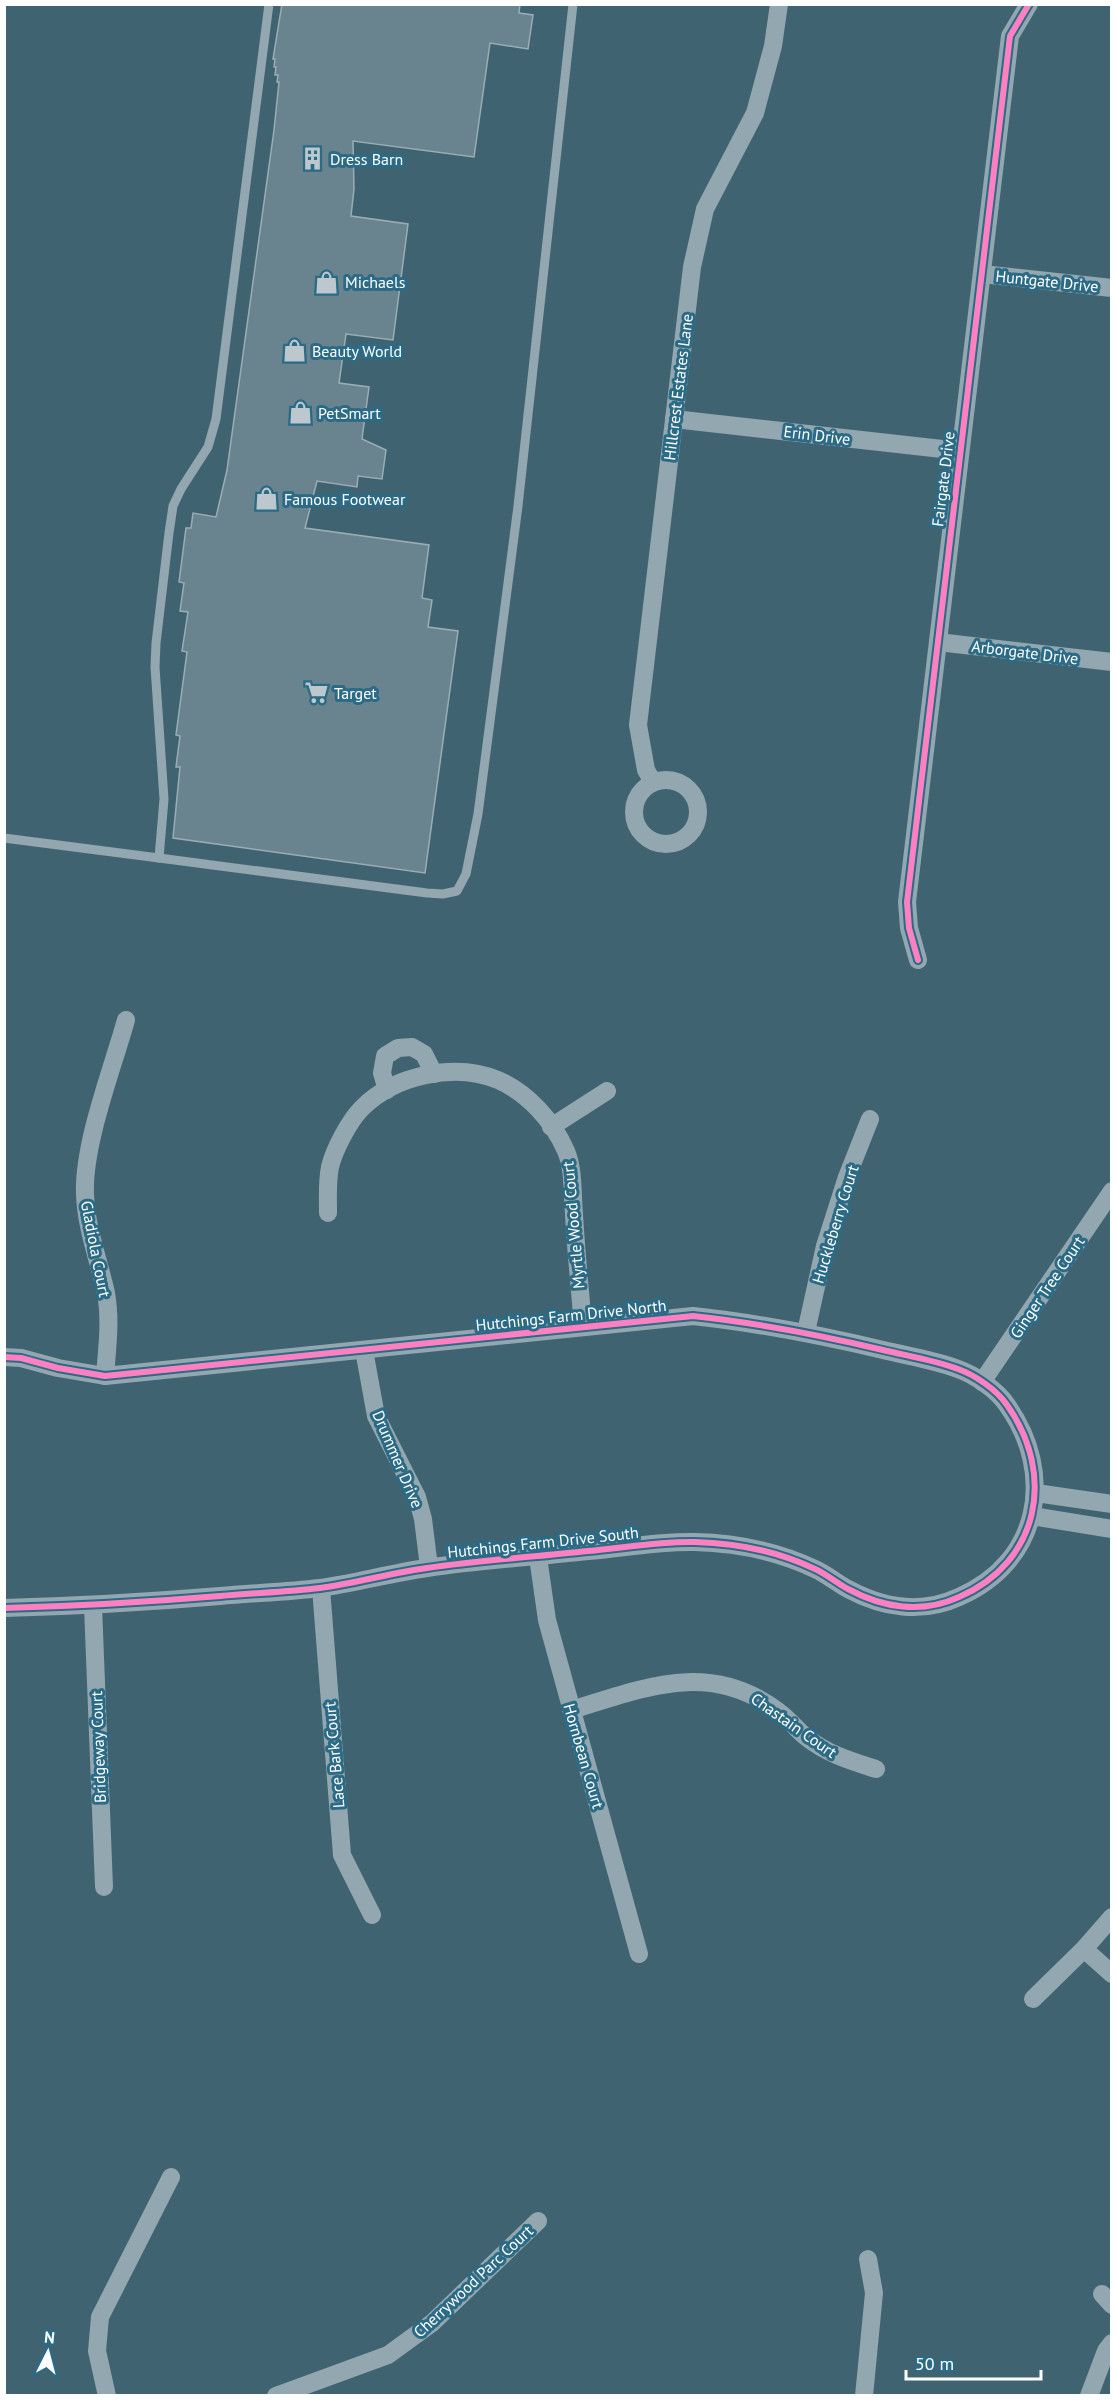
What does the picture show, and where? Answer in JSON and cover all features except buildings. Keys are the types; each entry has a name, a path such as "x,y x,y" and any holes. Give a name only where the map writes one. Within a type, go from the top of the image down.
{"street":[{"name":"Hillcrest Estates Lane","path":"653,782 646,770 638,725 692,267 701,221 711,195 755,113 773,46 779,4"},
{"name":"Fairgate Drive","path":"918,960 909,927 907,902 1010,36 1029,4"},
{"name":"Huntgate Drive","path":"982,274 1112,288"},
{"name":"Erin Drive","path":"674,419 960,451"},
{"name":"Arborgate Drive","path":"938,642 1112,662"},
{"name":"Gladiola Court","path":"105,1376 109,1319 106,1294 91,1237 85,1194 90,1144 126,1020"},
{"path":"387,1090 382,1073 385,1056 398,1048 412,1047 424,1054 434,1074"},
{"name":"Myrtle Wood Court","path":"328,1213 330,1167 344,1133 362,1108 387,1090 410,1079 434,1074 473,1073 498,1080 535,1105 566,1152 572,1178 583,1327"},
{"path":"551,1127 607,1092"},
{"name":"Huckleberry Court","path":"806,1332 828,1236 847,1177 870,1119"},
{"name":"Ginger Tree Court","path":"982,1382 1112,1191"},
{"name":"Hutchings Farm Drive North","path":"4,1357 21,1358 58,1368 105,1376 693,1316 746,1321 806,1332 938,1363 961,1370 982,1382 1004,1399 1019,1423 1033,1455 1036,1492 1032,1516"},
{"name":"Drummer Drive","path":"364,1350 376,1416 417,1497 423,1520 429,1568"},
{"path":"1036,1492 1112,1504"},
{"path":"1032,1516 1112,1529"},
{"name":"Hutchings Farm Drive South","path":"4,1608 93,1606 321,1588 429,1568 678,1542 721,1543 753,1548 818,1570 871,1601 903,1608 932,1606 959,1598 983,1584 1000,1570 1020,1546 1032,1516"},
{"name":"Hornbean Court","path":"538,1557 547,1620 639,1954"},
{"name":"Lace Bark Court","path":"321,1588 342,1855 372,1915"},
{"name":"Bridgeway Court","path":"93,1606 104,1887"},
{"name":"Chastain Court","path":"571,1710 664,1683 707,1682 750,1693 780,1712 807,1738 836,1756 876,1769"},
{"path":"1033,1999 1084,1949 1112,1917"},
{"path":"1084,1949 1112,1974"},
{"path":"107,2396 97,2351 100,2317 171,2177"},
{"name":"Cherrywood Parc Court","path":"276,2396 388,2355 440,2316 538,2221"},
{"path":"864,2396 874,2294 868,2259"},
{"path":"1089,2396 1106,2351 1112,2343"}],"lane":[{"path":"159,858 164,800 155,667 169,533 173,506 208,447 216,419 269,4"},
{"path":"4,838 435,893 457,891 466,874 477,823 518,506 573,4"}],"cycle path":[{"path":"918,960 909,928 907,902 1010,36 1029,4"},
{"path":"4,1357 21,1358 58,1368 105,1376 693,1316 717,1319 789,1330 859,1345 940,1363 971,1375 992,1389 1007,1405 1022,1432 1032,1459 1035,1487 1032,1514 1023,1539 1008,1562 986,1582 959,1597 931,1606 903,1606 875,1601 848,1589 815,1569 756,1549 726,1544 682,1542 447,1565 308,1589 139,1602 4,1608"}],"place":[{"name":"Dress Barn","path":"312,159"},
{"name":"Michaels","path":"327,282"},
{"name":"Beauty World","path":"294,351"},
{"name":"PetSmart","path":"300,413"},
{"name":"Famous Footwear","path":"266,499"},
{"name":"Target","path":"316,693"}]}
